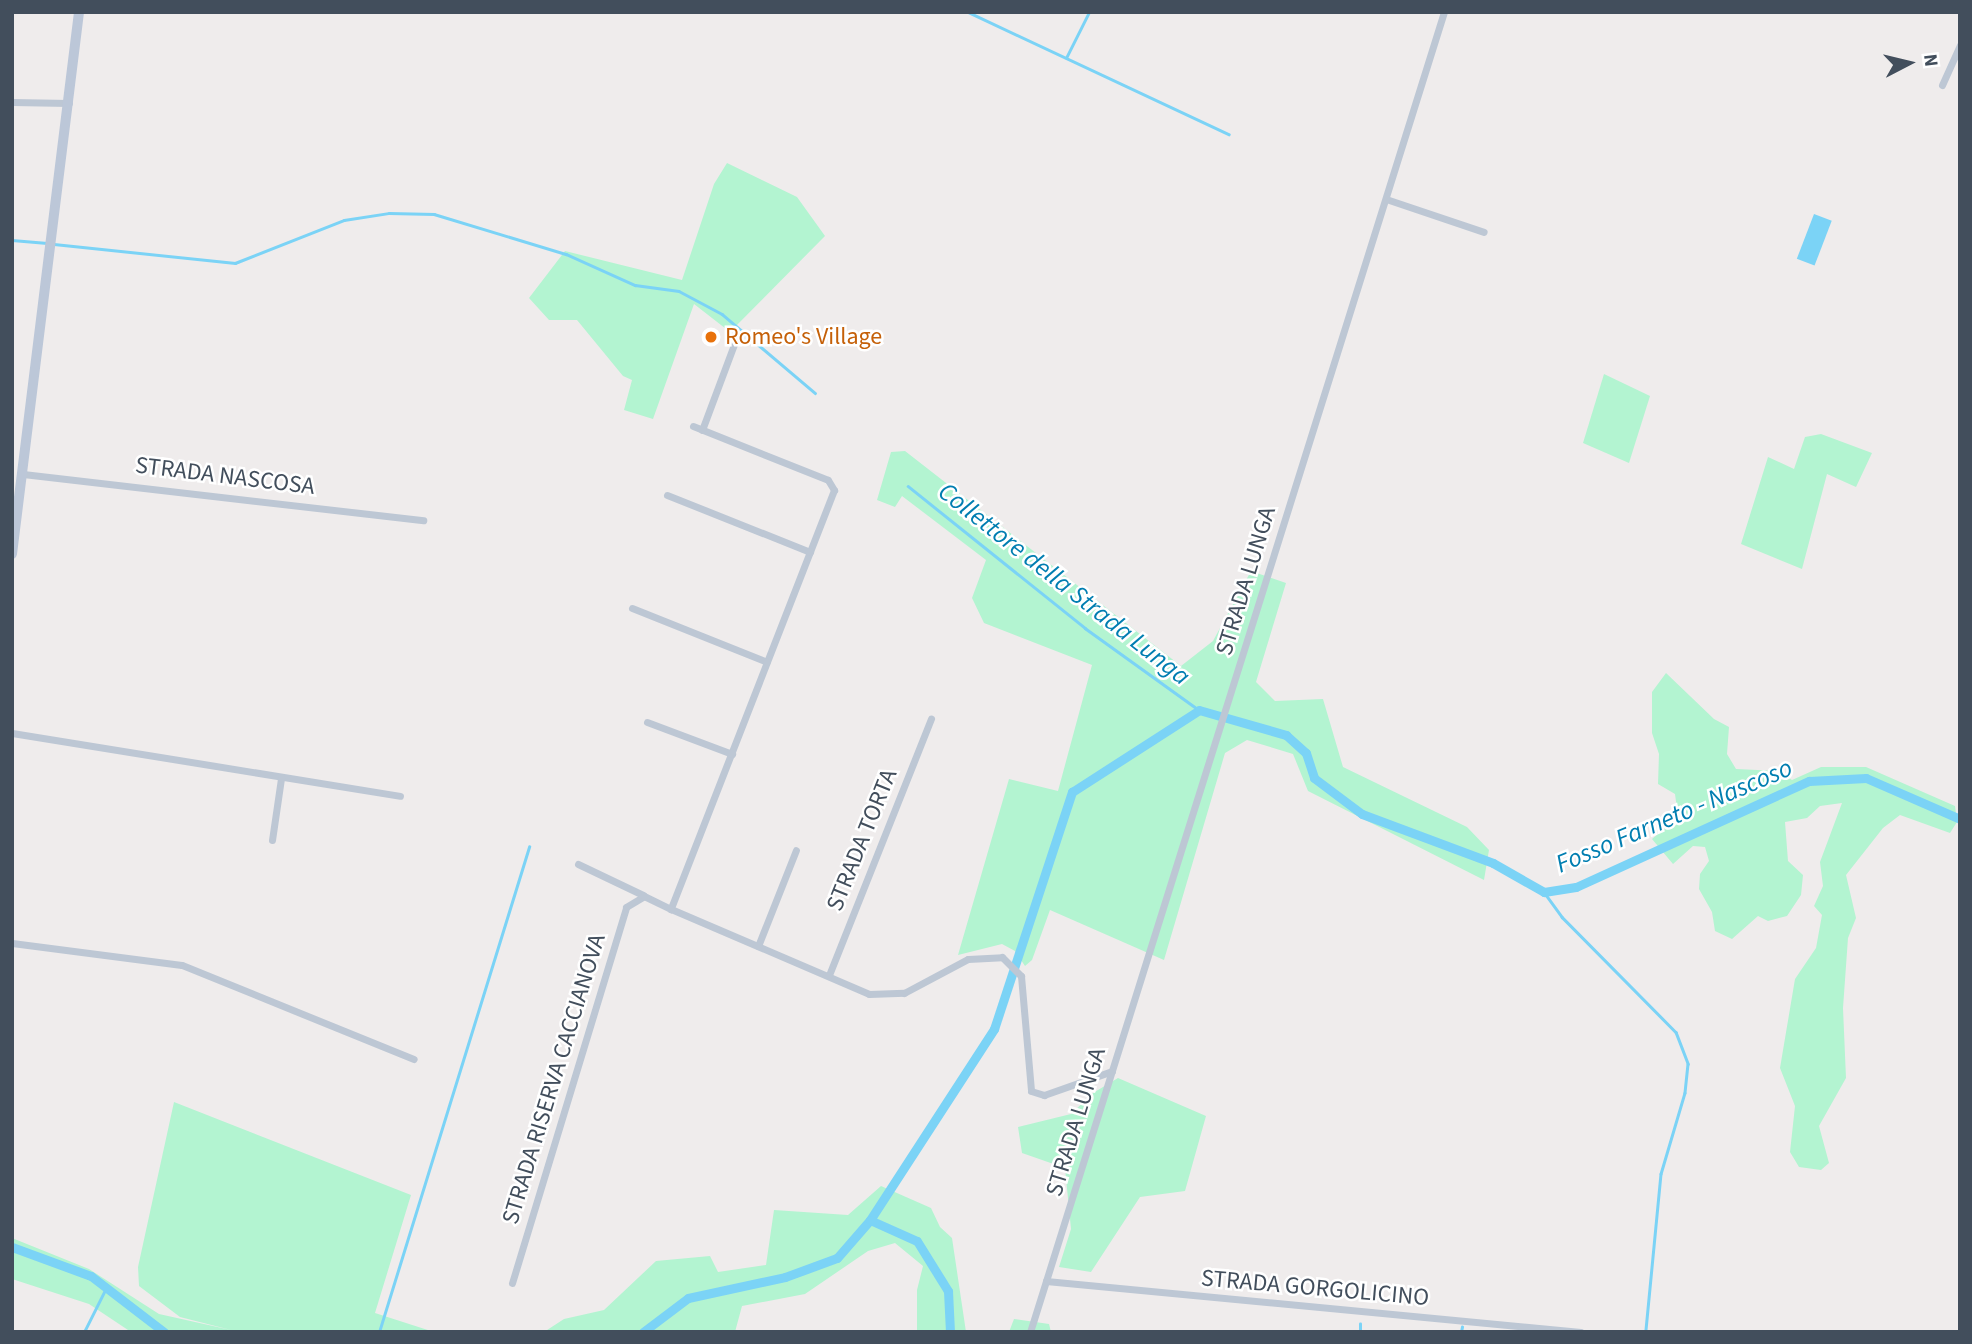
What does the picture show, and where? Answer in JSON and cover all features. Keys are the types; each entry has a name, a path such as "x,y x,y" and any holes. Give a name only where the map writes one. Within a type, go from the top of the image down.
{"street":[{"path":"12,554 19,480 51,252 79,12"},
{"name":"STRADA LUNGA","path":"1030,1332 1444,12"},
{"path":"1942,85 1960,45"},
{"path":"12,102 69,103"},
{"path":"1385,199 1484,232"},
{"path":"702,430 736,340"},
{"path":"671,909 833,492 832,483 692,426"},
{"name":"STRADA NASCOSA","path":"19,480 423,520"},
{"path":"667,495 810,552"},
{"path":"632,608 767,662"},
{"name":"STRADA TORTA","path":"829,975 931,719"},
{"path":"647,722 732,754"},
{"path":"12,733 400,796"},
{"path":"272,840 281,778"},
{"path":"758,946 796,850"},
{"path":"578,864 671,909 829,975 864,993 895,995 913,990 973,958 993,955 1008,960 1018,971 1031,1091 1044,1095 1112,1070"},
{"name":"STRADA RISERVA CACCIANOVA","path":"512,1283 626,907 644,896"},
{"path":"12,943 182,965 414,1059"},
{"name":"STRADA GORGOLICINO","path":"1046,1281 1580,1332"}],"green space":[{"path":"727,163 797,197 825,236 730,332 694,304 653,419 624,410 632,380 623,376 577,320 549,320 529,298 565,251 682,280 714,184"},
{"path":"1604,374 1650,396 1629,463 1583,443"},
{"path":"1821,434 1872,453 1856,487 1827,474 1802,569 1741,544 1768,457 1794,469 1805,437"},
{"path":"905,451 1181,666 1213,641 1251,571 1286,583 1256,682 1275,701 1323,699 1343,767 1467,827 1489,850 1484,880 1308,791 1293,754 1247,740 1225,753 1164,960 1050,910 1032,960 1025,966 1015,951 1002,944 958,955 1009,779 1058,791 1092,665 984,623 972,598 986,560 902,496 895,507 877,500 891,452"},
{"path":"1666,673 1714,719 1729,727 1727,754 1736,769 1779,771 1792,780 1821,767 1866,767 1955,806 1957,822 1950,833 1900,815 1883,828 1846,875 1856,918 1848,938 1843,1008 1846,1078 1819,1126 1829,1163 1821,1170 1799,1167 1790,1152 1795,1106 1780,1068 1795,979 1816,948 1822,915 1814,906 1823,886 1820,862 1842,803 1820,806 1807,818 1785,822 1788,861 1803,875 1801,895 1787,916 1768,921 1758,916 1732,939 1715,931 1712,912 1699,889 1700,874 1709,861 1705,847 1693,846 1673,864 1652,839 1678,817 1675,794 1658,784 1659,754 1652,733 1652,692"},
{"path":"1118,1078 1206,1116 1185,1191 1140,1197 1091,1272 1059,1267 1071,1229 1065,1168 1022,1153 1018,1127 1071,1114 1093,1093"},
{"path":"174,1102 411,1195 375,1313 434,1332 131,1332 89,1304 12,1279 12,1238 89,1269 159,1314 231,1330 180,1317 139,1286 138,1267"},
{"path":"881,1186 931,1208 940,1227 952,1238 966,1332 917,1332 917,1290 923,1266 895,1243 868,1251 805,1294 742,1306 735,1332 544,1332 564,1319 604,1310 656,1261 710,1256 718,1272 766,1265 774,1210 848,1215"},
{"path":"1014,1319 1049,1324 1051,1332 1009,1332"}],"water":[{"path":"1814,214 1832,221 1815,266 1797,259"}],"waterway":[{"path":"968,12 1229,134"},
{"path":"1066,58 1089,12"},
{"name":"Collettore della Strada Lunga","path":"54,244 235,263 344,220 389,213 434,214 566,254 635,285 679,291 722,314 815,393"},
{"name":"Collettore della Strada Lunga","path":"12,240 47,243"},
{"name":"Collettore della Strada Lunga","path":"908,486 1085,628 1199,710"},
{"name":"Fosso Farneto - Nascoso","path":"870,1220 994,1029 1072,792 1199,710 1286,735 1306,753 1314,778 1362,814 1493,863 1544,892 1576,887 1809,781 1866,778 1960,819"},
{"path":"379,1332 529,847"},
{"path":"1544,892 1562,917 1676,1032 1688,1064 1685,1093 1661,1174 1646,1331"},
{"path":"643,1332 688,1298 785,1277 837,1258 870,1220 917,1241 948,1291 950,1332"},
{"path":"12,1247 91,1276 164,1332"},
{"path":"84,1332 106,1288"},
{"path":"1360,1324 1360,1332"},
{"path":"1461,1332 1462,1327"}],"place":[{"name":"Romeo's Village","path":"711,337"}]}
